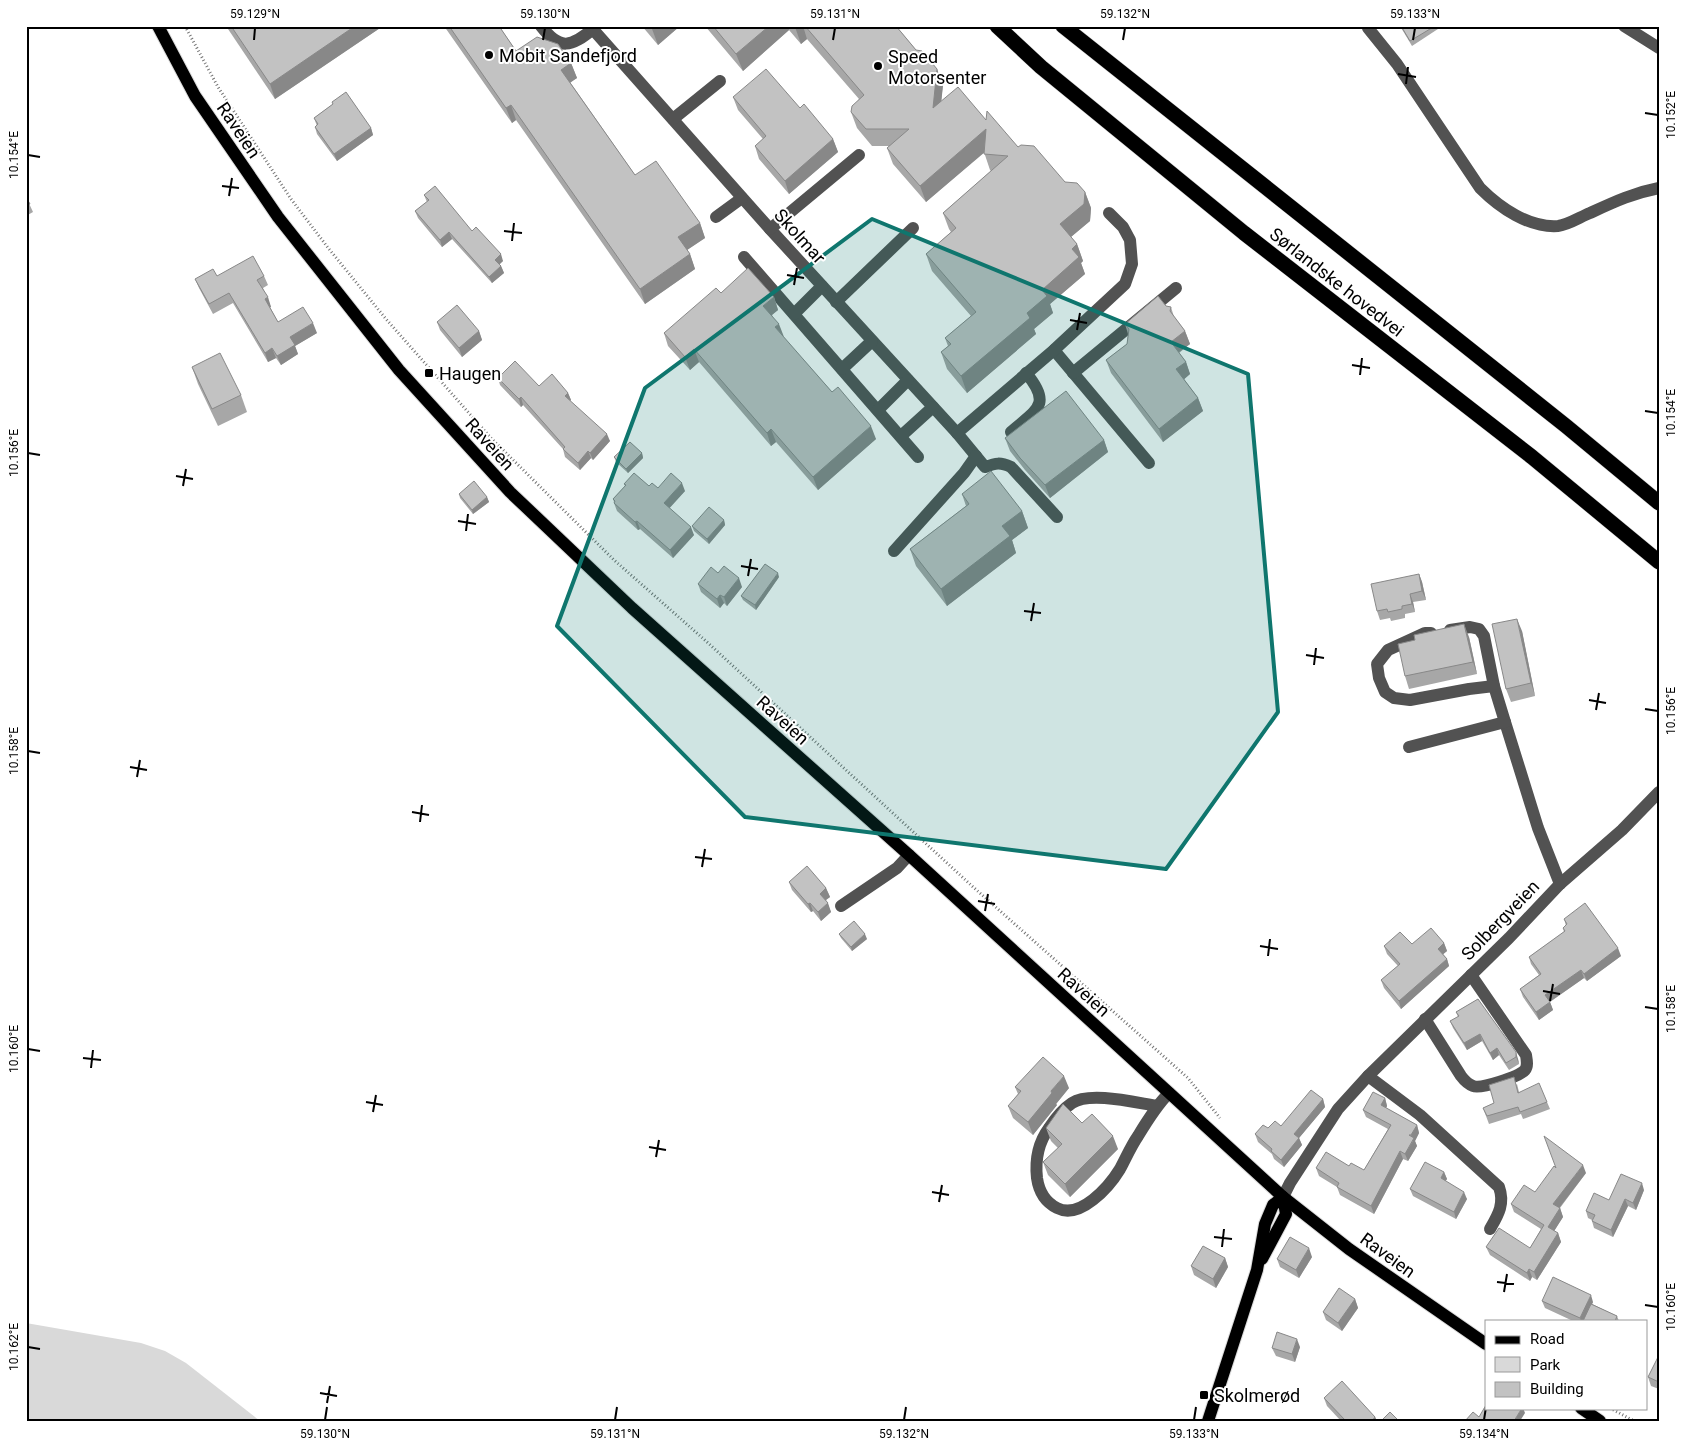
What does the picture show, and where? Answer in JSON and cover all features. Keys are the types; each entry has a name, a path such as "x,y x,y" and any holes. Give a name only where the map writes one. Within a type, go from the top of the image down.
{"highway":[{"name":"Sørlandske hovedvei","path":"997,26 1041,67 1244,233 1525,451 1659,562"},
{"name":"Sørlandske hovedvei","path":"1062,26 1566,426 1659,504"}],"main road":[{"name":"Raveien","path":"158,26 195,96 278,217 400,370 510,492 632,608 909,855 1283,1197 1349,1250 1485,1343"},
{"path":"1208,1421 1256,1270 1286,1214 1283,1197"},
{"path":"1584,1410 1600,1421"}],"street":[{"path":"541,26 550,39 572,44 580,40 592,28"},
{"path":"1624,26 1659,48"},
{"name":"Skolmar","path":"592,28 742,198 957,433 985,467 996,463 1011,467 1057,517"},
{"path":"1368,28 1397,64 1480,188 1494,202 1528,221 1546,226 1560,226 1636,193 1659,188"},
{"path":"673,119 720,81"},
{"path":"770,229 859,154"},
{"path":"716,217 742,198"},
{"path":"957,433 1054,350 1125,284 1132,264 1130,240 1123,227 1109,212"},
{"path":"836,302 914,228"},
{"path":"744,257 918,457"},
{"path":"794,314 822,286"},
{"path":"1073,373 1176,288"},
{"path":"842,369 872,341"},
{"path":"1054,350 1149,463"},
{"path":"1011,432 1037,408 1041,401 1037,385 1026,373"},
{"path":"878,410 908,380"},
{"path":"900,436 933,407"},
{"path":"894,551 964,473 976,456"},
{"path":"1494,686 1410,700 1394,698 1385,692 1376,664 1388,650 1424,633 1470,627 1479,629 1484,636 1494,686 1538,828 1560,884"},
{"path":"1409,747 1505,722"},
{"name":"Solbergveien","path":"1283,1197 1338,1109 1368,1076 1560,884 1622,830 1659,792"},
{"path":"841,906 897,868 909,855"},
{"path":"1425,1020 1460,1076 1468,1084 1474,1087 1481,1086 1523,1073 1526,1068 1526,1056 1471,975"},
{"path":"1368,1076 1420,1115 1499,1187 1502,1203 1490,1229"},
{"path":"1158,1106 1103,1097 1073,1102 1050,1125 1043,1136 1038,1151 1036,1167 1038,1185 1046,1201 1060,1210 1075,1211 1094,1198 1114,1177 1137,1137 1169,1093"}],"path":[{"path":"185,26 218,87 291,200 328,249 386,319 491,438 614,560 707,642 972,886 1188,1078 1227,1125"},
{"path":"1614,1410 1634,1421"}],"highlighted area":[{"path":"872,219 1248,374 1278,712 1166,869 745,817 557,626 645,388"}],"green space":[{"path":"26,1323 141,1343 165,1351 186,1363 260,1421 31,1421 26,1417"}],"building":[{"path":"231,26 355,26 270,84"},
{"path":"449,26 499,26 516,51 537,37 558,44 571,63 561,70 635,175 656,161 700,223 678,237 690,254 640,289 511,105 506,108"},
{"path":"713,26 769,26 736,54"},
{"path":"805,26 896,26 916,50 922,51 937,69 933,108 958,87 986,120 987,111 1018,147 1021,145 1034,146 1065,182 1077,183 1085,192 1084,204 1060,224 1077,244 1072,249 1079,257 1042,290 1047,296 1027,313 1030,318 961,376 941,352 951,344 945,338 976,312 926,254 956,228 943,213 1008,156 984,154 986,129 920,186 887,148 909,129 866,129 851,112 852,106 864,95"},
{"path":"1401,26 1435,26 1410,41"},
{"path":"766,69 800,108 804,104 833,139 785,181 755,146 766,136 733,97"},
{"path":"346,92 371,128 334,154 315,127 318,124 314,118"},
{"path":"435,186 472,231 476,227 501,254 495,260 501,266 489,277 449,232 440,240 415,211 429,200 424,195"},
{"path":"26,197 30,204 26,205"},
{"path":"253,256 264,276 257,280 268,297 265,299 278,322 303,307 313,323 290,337 295,345 277,356 272,348 265,353 229,293 209,304 195,279 213,269 217,276"},
{"path":"748,268 774,297 763,306 779,324 775,327 832,392 838,387 871,426 813,477 771,429 767,433 694,349 685,357 664,333 716,288 721,293"},
{"path":"1158,296 1166,306 1171,307 1170,311 1185,331 1171,342 1186,362 1176,369 1198,398 1159,429 1106,360 1127,344 1129,329 1125,324"},
{"path":"457,305 479,331 459,348 437,322"},
{"path":"220,353 241,395 212,409 192,367"},
{"path":"515,361 539,386 552,374 568,393 565,396 607,434 578,463 563,449 565,447 521,397 519,399 498,378"},
{"path":"1066,391 1104,440 1045,485 1020,458 1005,438"},
{"path":"630,442 642,453 626,469 614,457"},
{"path":"991,471 1022,511 1002,526 1010,536 941,589 910,549 969,504 962,494"},
{"path":"634,473 649,486 652,483 658,488 671,473 682,483 664,503 691,527 670,550 614,503 613,499"},
{"path":"474,481 487,497 472,510 459,494"},
{"path":"709,507 724,520 707,539 692,526"},
{"path":"765,564 778,573 755,605 741,596"},
{"path":"724,566 739,578 724,597 720,595 717,599 698,584 711,567 718,573"},
{"path":"1419,574 1422,591 1410,594 1412,604 1402,606 1402,609 1388,612 1387,609 1377,611 1371,584"},
{"path":"1517,619 1531,683 1506,689 1492,624"},
{"path":"1464,624 1473,662 1405,676 1398,644 1415,640 1414,635"},
{"path":"807,866 826,888 820,894 828,903 818,912 810,903 808,904 789,882"},
{"path":"1585,903 1618,948 1584,974 1581,970 1545,995 1550,1002 1536,1012 1520,989 1541,974 1529,957 1565,931 1563,928 1567,924 1564,919"},
{"path":"854,921 865,934 851,947 839,934"},
{"path":"1431,928 1444,943 1438,949 1447,959 1399,1001 1381,980 1400,964 1384,946 1400,932 1412,944"},
{"path":"1478,999 1516,1052 1516,1057 1506,1063 1497,1048 1490,1053 1480,1034 1464,1043 1450,1021 1459,1016 1456,1012"},
{"path":"1043,1057 1064,1076 1028,1122 1008,1106 1021,1091 1015,1087"},
{"path":"1514,1077 1518,1093 1539,1083 1547,1102 1520,1112 1518,1107 1487,1116 1483,1108 1494,1103 1489,1085"},
{"path":"1311,1090 1323,1099 1294,1134 1299,1138 1281,1160 1255,1134 1263,1125 1268,1128 1275,1121 1281,1126"},
{"path":"1373,1092 1385,1098 1381,1105 1417,1125 1411,1135 1409,1135 1414,1138 1405,1154 1400,1151 1371,1206 1337,1187 1339,1183 1316,1168 1326,1152 1349,1166 1351,1163 1364,1170 1391,1125 1363,1110"},
{"path":"1063,1104 1082,1123 1092,1114 1113,1136 1065,1184 1043,1162 1062,1144 1046,1128"},
{"path":"1544,1136 1583,1165 1553,1204 1560,1208 1548,1227 1558,1233 1534,1272 1529,1269 1527,1273 1486,1247 1499,1228 1530,1248 1544,1225 1511,1204 1524,1185 1535,1192 1554,1166 1556,1168"},
{"path":"1425,1162 1444,1172 1441,1178 1464,1192 1454,1212 1410,1189"},
{"path":"1621,1174 1642,1183 1633,1203 1625,1199 1611,1230 1592,1221 1595,1215 1586,1211 1594,1193 1609,1200"},
{"path":"1290,1237 1309,1248 1296,1270 1277,1259"},
{"path":"1203,1246 1225,1258 1213,1279 1191,1266"},
{"path":"1553,1277 1591,1295 1580,1318 1542,1301"},
{"path":"1339,1288 1355,1299 1338,1323 1323,1312"},
{"path":"1591,1304 1617,1316 1615,1320 1583,1320"},
{"path":"1277,1332 1297,1339 1292,1354 1272,1348"},
{"path":"1659,1357 1659,1382 1648,1377"},
{"path":"1342,1381 1375,1417 1372,1421 1344,1421 1324,1398"},
{"path":"1485,1407 1485,1410 1521,1410 1514,1421 1465,1421 1473,1412 1479,1417"},
{"path":"1390,1412 1399,1421 1381,1421"}],"place":[{"name":"Mobit Sandefjord","path":"489,55"},
{"name":"Speed Motorsenter","path":"878,66"},
{"name":"Haugen","path":"429,373"},
{"name":"Skolmerød","path":"1204,1395"}]}
